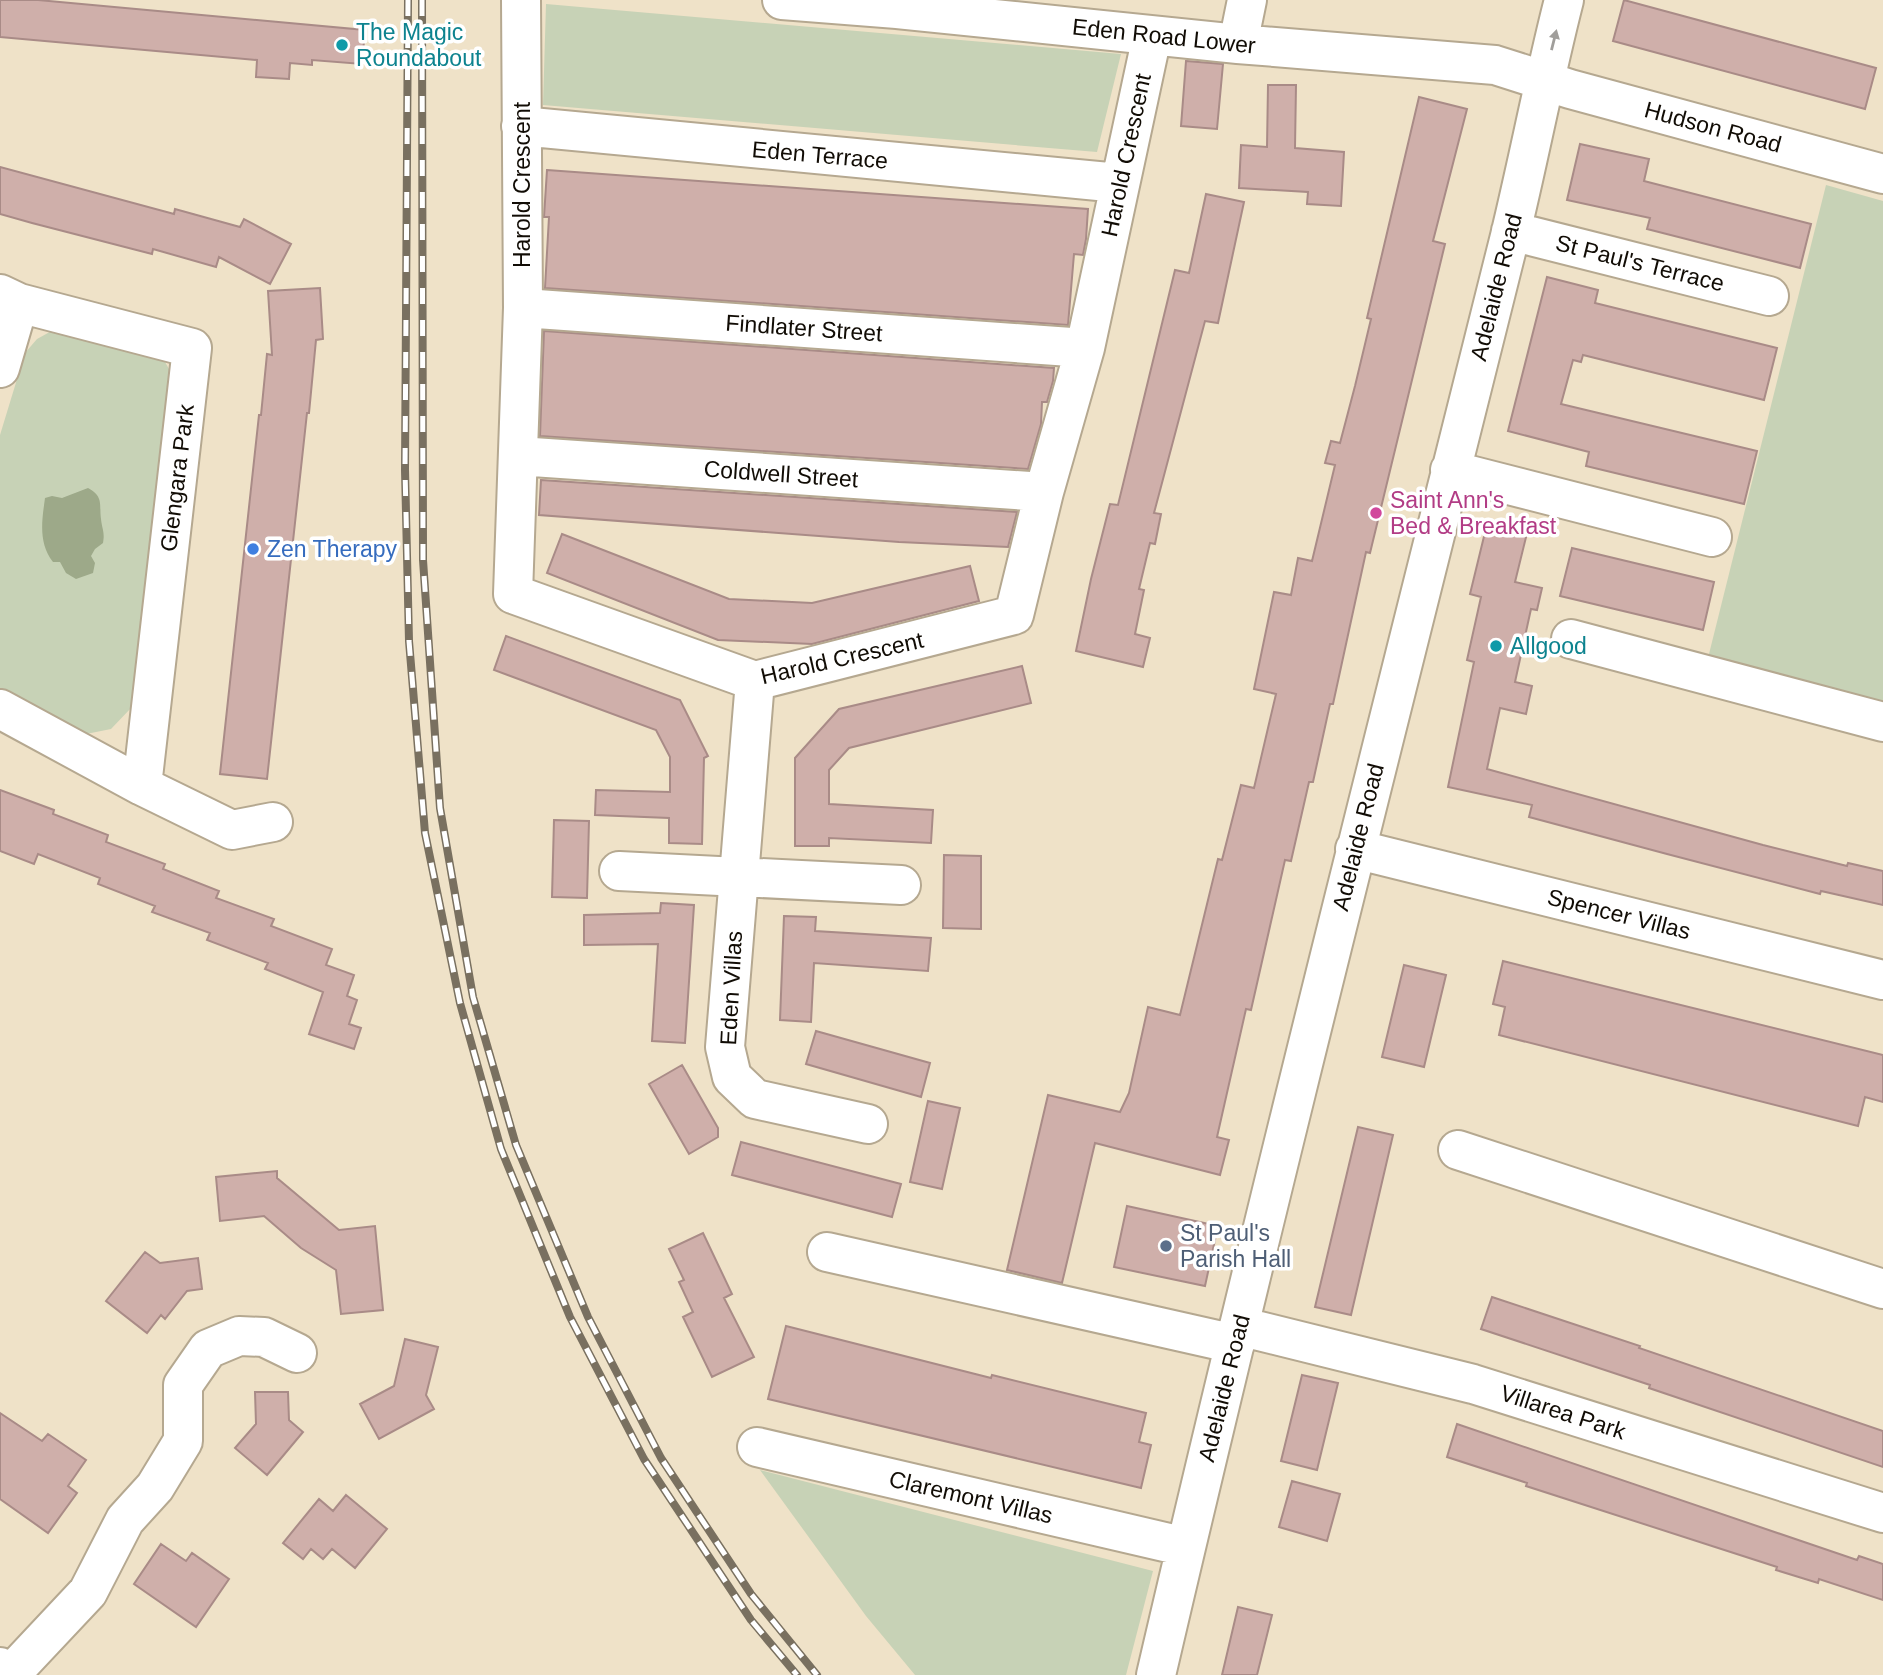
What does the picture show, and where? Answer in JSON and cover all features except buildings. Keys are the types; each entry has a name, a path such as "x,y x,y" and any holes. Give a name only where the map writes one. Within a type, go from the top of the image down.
{"street":[{"name":"Harold Crescent","path":"521,0 523,308 513,594 755,681 1014,615 1044,492 1085,348 1152,36"},
{"name":"Eden Road Lower","path":"782,0 1238,44 1495,65 1544,79"},
{"path":"1238,44 1247,0"},
{"name":"Adelaide Road","path":"1156,1675 1355,849 1511,231 1564,0"},
{"name":"Hudson Road","path":"1544,79 1570,89 1883,174"},
{"name":"Eden Terrace","path":"521,126 1119,183"},
{"name":"St Paul's Terrace","path":"1511,231 1769,296"},
{"name":"Glengara Park","path":"0,369 10,298 192,348 142,786"},
{"name":"Findlater Street","path":"523,308 1085,348"},
{"name":"Coldwell Street","path":"518,456 1044,492"},
{"path":"1450,470 1712,537"},
{"path":"1571,639 1883,722"},
{"name":"Eden Villas","path":"755,681 725,1048 732,1077 755,1099 868,1124"},
{"path":"0,709 142,786 232,830 273,821"},
{"name":"Spencer Villas","path":"1355,849 1883,980"},
{"path":"618,871 901,885"},
{"path":"1458,1150 1883,1289"},
{"name":"Villarea Park","path":"827,1252 1474,1384 1883,1513"},
{"path":"0,1667 10,1675 88,1592 125,1520 155,1487 183,1441 183,1385 208,1349 239,1336 264,1337 297,1353"},
{"name":"Claremont Villas","path":"757,1447 1186,1547"}],"green space":[{"path":"546,4 1121,54 1097,152 543,105"},
{"path":"1826,185 1883,201 1883,707 1708,658"},
{"path":"57,328 161,355 169,369 168,410 132,707 111,729 81,735 0,693 0,435 25,353 37,339"},
{"path":"88,488 100,501 104,539 91,556 95,563 93,573 76,579 66,573 60,562 53,562 48,555 42,531 45,498 62,498"},
{"path":"760,1470 1153,1571 1126,1675 915,1675 866,1616"}],"railway":[{"path":"408,0 405,470 409,641 425,833 460,1003 501,1149 570,1317 644,1459 751,1620 797,1675"},
{"path":"422,0 423,560 440,808 473,997 516,1145 588,1317 661,1458 751,1594 817,1675"}],"place":[{"name":"The Magic Roundabout","path":"342,45"},
{"name":"Saint Ann's Bed & Breakfast","path":"1376,513"},
{"name":"Zen Therapy","path":"253,549"},
{"name":"Allgood","path":"1496,646"},
{"name":"St Paul's Parish Hall","path":"1166,1246"}]}
